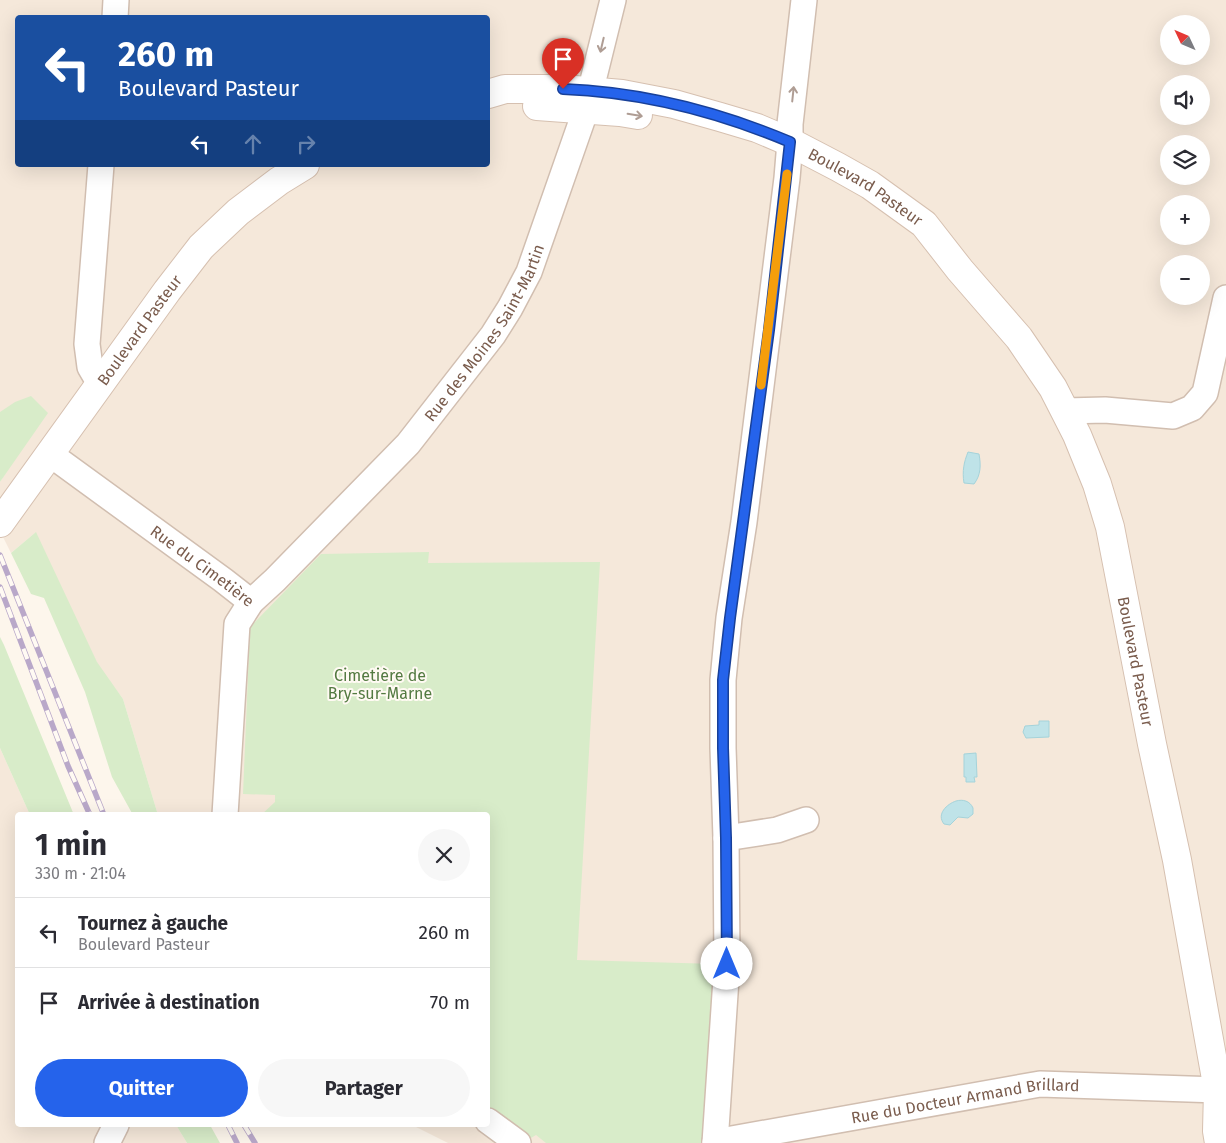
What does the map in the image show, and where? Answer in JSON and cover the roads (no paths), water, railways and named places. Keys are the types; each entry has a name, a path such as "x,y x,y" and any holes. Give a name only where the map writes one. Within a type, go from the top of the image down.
{"main road":[{"name":"Boulevard Pasteur","path":"490,93 504,89 588,100"},
{"name":"Boulevard Pasteur","path":"490,108 588,100 622,94 674,104 757,128 789,152 838,167 870,185 924,224 960,270 1019,338 1053,388 1065,411 1097,484 1110,527 1152,744 1177,860 1222,1100 1217,1131 1219,1143"},
{"name":"Boulevard Pasteur","path":"0,523 167,291 201,247 238,212 279,181 302,167"}],"street":[{"path":"115,15 116,0"},
{"name":"Rue des Moines Saint-Martin","path":"251,602 275,580 408,444 493,335 510,308 528,272 588,100 613,0"},
{"path":"715,1142 727,964 723,680 769,330 804,0"},
{"path":"100,384 90,367 87,344 101,167"},
{"path":"1065,411 1105,410 1173,416 1192,408 1205,393 1226,298"},
{"name":"Rue du Cimetière","path":"50,454 251,602 237,624 225,812"},
{"path":"726,838 777,830 806,820"},
{"name":"Rue du Docteur Armand Brillard","path":"715,1142 1040,1084 1222,1100"},
{"path":"490,1122 518,1143"},
{"path":"107,1143 115,1127"}],"water":[{"path":"968,452 979,454 980,470 974,484 964,483 963,474"},
{"path":"1039,721 1049,721 1049,737 1026,738 1023,732 1025,726 1039,725"},
{"path":"976,753 977,777 974,777 975,782 966,782 966,777 964,777 964,754"},
{"path":"964,800 968,802 973,808 973,814 968,818 958,817 950,825 944,824 941,817 942,813 949,804"}],"railway":[{"path":"0,555 103,812"},
{"path":"0,587 68,766 89,812"},
{"path":"229,1127 237,1143"},
{"path":"245,1127 255,1143"}],"park label":[{"name":"Cimetière de Bry-sur-Marne","path":"380,684"}]}
